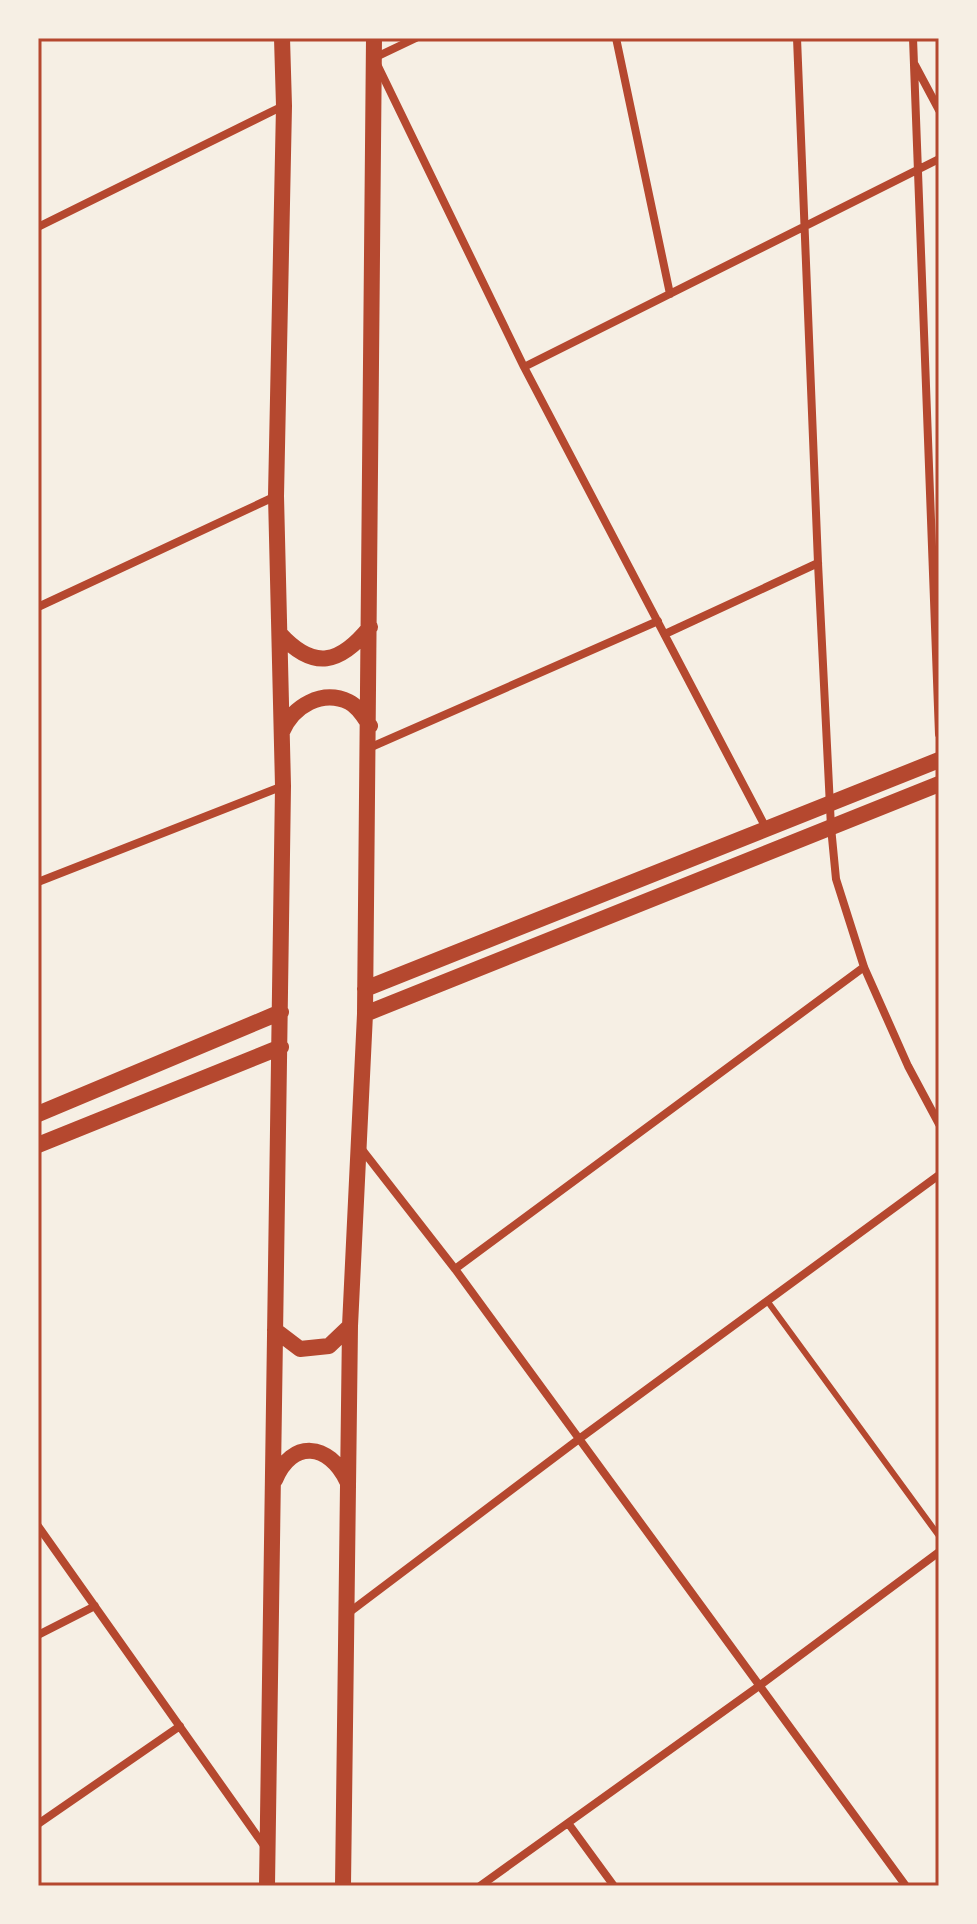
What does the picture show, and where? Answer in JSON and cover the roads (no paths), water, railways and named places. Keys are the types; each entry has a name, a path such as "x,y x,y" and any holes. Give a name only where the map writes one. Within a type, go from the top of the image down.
{"main road":[{"path":"267,1886 281,1047 283,786 276,496 284,106 282,38"},
{"path":"343,1886 350,1326 365,1014 370,726 374,38"},
{"path":"280,634 295,651 308,657 326,659 351,649 370,627"},
{"path":"282,732 287,719 300,707 315,700 333,698 350,702 360,710 370,726"},
{"path":"365,989 939,760"},
{"path":"365,1014 939,784"},
{"path":"38,1114 281,1012"},
{"path":"38,1145 281,1047"},
{"path":"275,1330 300,1349 329,1346 350,1326"},
{"path":"273,1483 287,1459 301,1452 321,1452 331,1457 348,1482"}],"street":[{"path":"416,38 374,58 524,367 766,828"},
{"path":"616,38 670,294"},
{"path":"797,38 818,563 836,879 864,967 908,1066 939,1124"},
{"path":"913,38 939,734"},
{"path":"913,62 939,110"},
{"path":"38,227 284,106"},
{"path":"524,367 939,159"},
{"path":"38,607 276,496"},
{"path":"929,503 939,499"},
{"path":"665,634 818,563"},
{"path":"369,748 658,621"},
{"path":"38,882 283,786"},
{"path":"455,1269 864,967"},
{"path":"360,1147 455,1269 906,1886"},
{"path":"346,1614 939,1175"},
{"path":"38,1526 268,1851"},
{"path":"480,1886 759,1686 939,1552"},
{"path":"38,1635 95,1606"},
{"path":"38,1824 180,1726"},
{"path":"568,1823 614,1886"}],"lane":[{"path":"768,1302 939,1536"}]}
